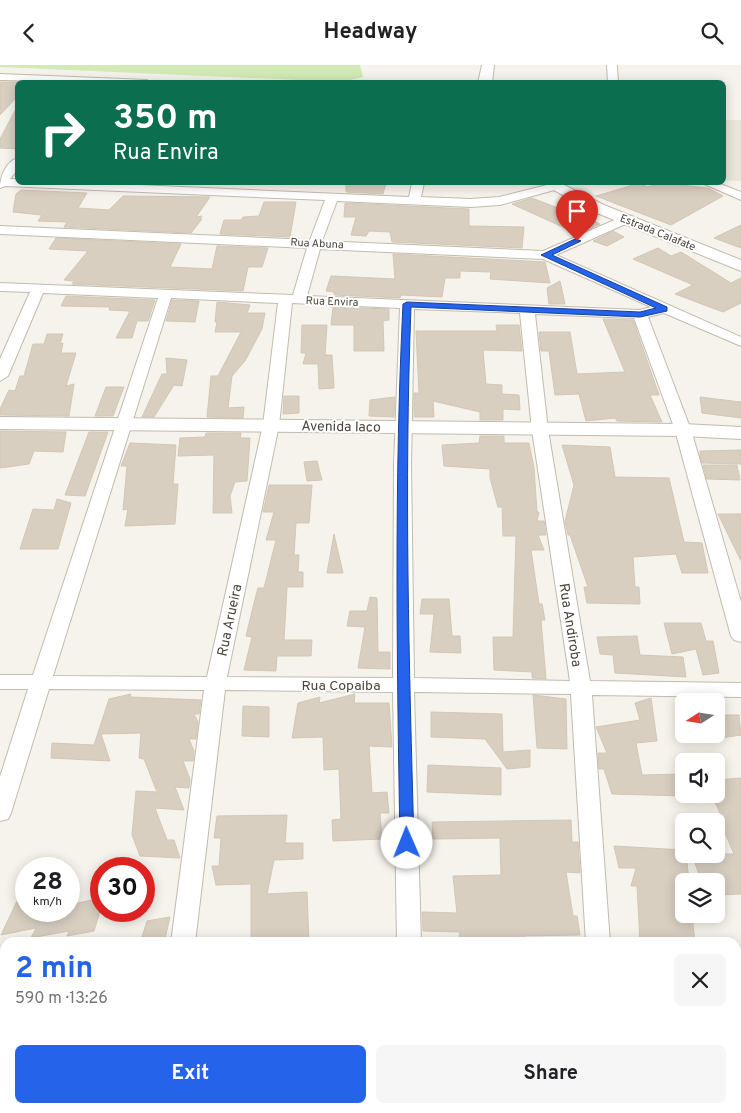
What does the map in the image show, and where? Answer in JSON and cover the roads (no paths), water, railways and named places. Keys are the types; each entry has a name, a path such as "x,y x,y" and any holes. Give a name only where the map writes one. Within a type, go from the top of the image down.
{"street":[{"path":"486,80 488,65"},
{"path":"612,65 613,80"},
{"path":"0,77 60,80"},
{"path":"0,183 15,165"},
{"path":"0,183 15,183"},
{"path":"726,184 741,184"},
{"path":"140,185 211,187 309,196 485,203 548,185"},
{"path":"309,196 313,185"},
{"path":"414,201 418,185"},
{"name":"Estrada Calafate","path":"553,185 626,219 741,266"},
{"path":"712,185 741,196"},
{"name":"Rua Arueira","path":"183,937 215,685 271,425 292,299 332,197"},
{"name":"Rua Abuna","path":"0,230 545,255 626,219"},
{"path":"545,255 741,342"},
{"name":"Rua Envira","path":"0,287 640,314 664,309"},
{"path":"0,376 38,289"},
{"path":"0,813 39,683 126,424 166,293"},
{"path":"407,304 402,427 403,685 409,937"},
{"name":"Rua Andiroba","path":"527,309 540,429 581,687 598,937"},
{"path":"640,314 683,430 741,636"},
{"name":"Avenida Iaco","path":"0,423 683,430 741,433"},
{"name":"Rua Copaiba","path":"0,682 741,690"}]}
